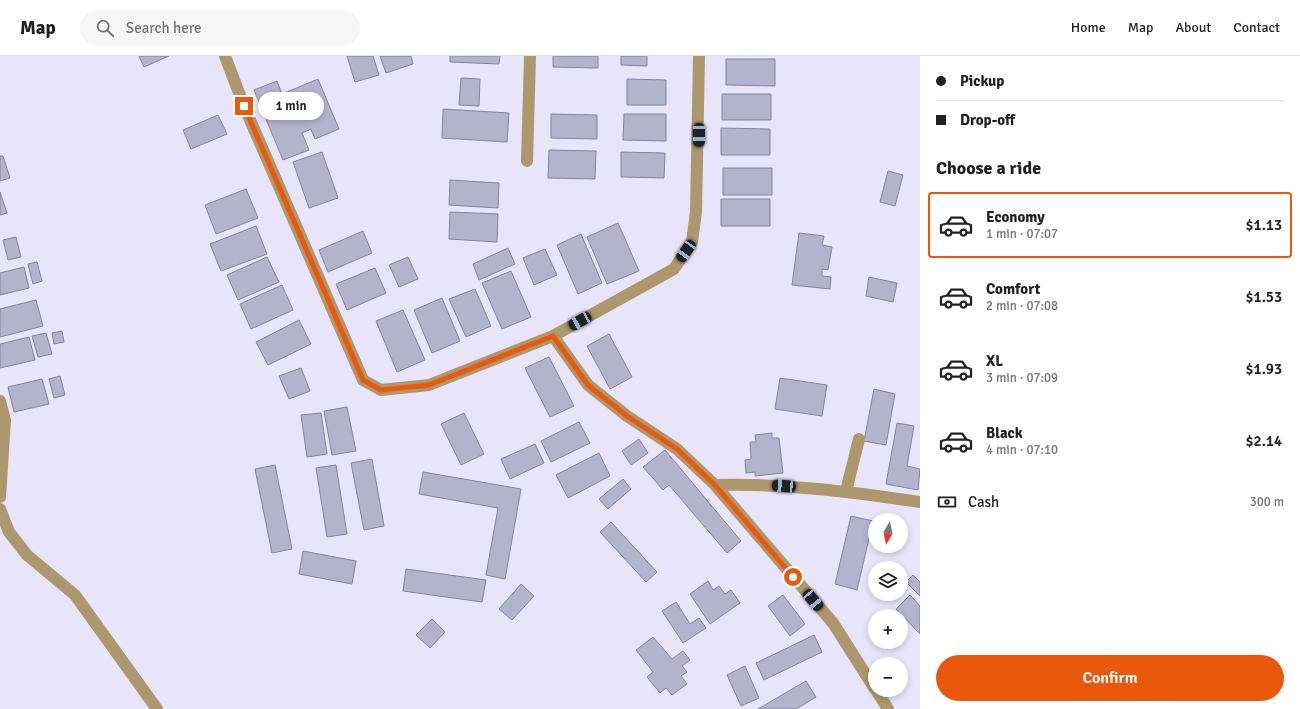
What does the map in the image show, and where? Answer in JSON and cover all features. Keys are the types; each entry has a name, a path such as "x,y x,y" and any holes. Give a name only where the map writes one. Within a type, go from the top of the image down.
{"street":[{"path":"225,56 250,120 363,380 381,390 429,385 553,336 674,268 692,242 696,212 699,56"},
{"path":"526,161 530,56"},
{"path":"553,336 588,385 627,416 677,449 715,485 833,623 868,678"},
{"path":"0,401 5,420 0,497"},
{"path":"846,491 859,439"},
{"path":"715,485 754,484 846,491 920,502"},
{"path":"0,509 8,532 27,555 75,595 157,709"},
{"path":"880,697 888,709"}],"building":[{"path":"139,56 169,56 144,67"},
{"path":"347,56 373,56 379,75 355,82"},
{"path":"380,56 411,56 413,64 386,73"},
{"path":"450,56 500,56 499,64 450,62"},
{"path":"553,56 598,56 598,68 553,67"},
{"path":"621,56 647,56 647,66 621,65"},
{"path":"726,59 775,59 775,86 726,85"},
{"path":"461,78 480,79 479,106 459,105"},
{"path":"318,79 339,129 315,139 311,129 302,133 309,150 283,160 254,90 277,81 282,94"},
{"path":"627,79 666,80 666,105 627,105"},
{"path":"722,94 771,94 771,120 722,120"},
{"path":"443,109 509,113 507,142 442,138"},
{"path":"551,114 597,115 597,139 551,138"},
{"path":"624,114 666,114 666,141 623,140"},
{"path":"218,115 227,134 191,149 183,130"},
{"path":"721,128 770,129 770,155 721,155"},
{"path":"549,150 596,151 595,179 548,178"},
{"path":"322,152 338,198 309,208 293,162"},
{"path":"621,152 665,153 664,178 621,177"},
{"path":"0,156 3,156 10,178 0,181"},
{"path":"723,168 772,168 772,195 723,195"},
{"path":"888,171 903,175 895,206 880,202"},
{"path":"450,180 499,183 498,208 449,205"},
{"path":"246,189 258,218 216,234 205,205"},
{"path":"0,192 7,213 0,215"},
{"path":"721,199 770,199 770,226 721,226"},
{"path":"450,212 498,214 497,242 449,239"},
{"path":"618,223 639,271 607,284 587,237"},
{"path":"256,226 267,254 221,271 210,244"},
{"path":"363,231 372,253 328,272 319,250"},
{"path":"799,233 824,236 822,245 832,247 828,270 822,269 822,276 831,277 830,289 792,285"},
{"path":"581,234 602,283 578,294 557,245"},
{"path":"16,237 21,257 8,260 3,240"},
{"path":"508,248 515,264 479,280 473,264"},
{"path":"545,249 557,275 534,285 523,258"},
{"path":"267,257 279,282 238,300 227,275"},
{"path":"408,257 418,279 399,287 389,265"},
{"path":"37,262 42,281 33,284 28,264"},
{"path":"24,267 29,288 0,295 0,273"},
{"path":"375,268 386,293 347,310 336,284"},
{"path":"511,271 531,317 502,329 482,283"},
{"path":"869,277 897,283 893,302 866,296"},
{"path":"282,285 293,310 251,329 240,304"},
{"path":"475,289 491,326 466,337 449,299"},
{"path":"442,298 460,341 432,353 414,310"},
{"path":"36,300 43,326 0,337 0,309"},
{"path":"403,310 425,360 397,372 376,321"},
{"path":"299,320 311,344 268,365 256,342"},
{"path":"62,331 64,342 54,344 52,333"},
{"path":"46,333 52,354 38,357 32,336"},
{"path":"609,334 632,377 610,389 587,346"},
{"path":"29,337 35,360 0,368 0,344"},
{"path":"549,357 574,406 550,417 525,368"},
{"path":"301,368 310,391 289,399 279,376"},
{"path":"60,376 65,395 54,398 49,379"},
{"path":"780,378 827,385 822,416 775,409"},
{"path":"42,379 49,404 14,412 8,387"},
{"path":"874,389 895,394 886,445 864,441"},
{"path":"347,407 356,451 332,455 324,411"},
{"path":"321,413 327,454 307,457 301,415"},
{"path":"464,413 484,454 461,465 441,424"},
{"path":"579,422 590,443 551,462 541,441"},
{"path":"897,423 914,426 907,466 920,469 918,490 886,484"},
{"path":"772,433 772,438 779,438 783,473 755,476 755,472 746,473 745,460 751,459 750,442 756,442 755,435"},
{"path":"639,439 648,453 631,465 622,451"},
{"path":"535,444 544,463 510,479 501,459"},
{"path":"665,450 741,541 727,553 669,485 663,490 643,467"},
{"path":"599,453 610,476 568,498 556,475"},
{"path":"372,459 384,526 364,530 351,463"},
{"path":"275,465 292,549 272,553 255,469"},
{"path":"336,465 347,534 327,537 316,468"},
{"path":"423,472 521,489 505,579 486,575 498,508 419,494"},
{"path":"623,479 631,489 608,509 599,499"},
{"path":"851,516 868,520 868,543 857,590 835,584"},
{"path":"611,522 657,572 646,582 600,532"},
{"path":"303,551 356,561 352,584 299,574"},
{"path":"406,569 486,580 482,602 403,591"},
{"path":"913,575 920,582 920,596 908,584 908,580"},
{"path":"708,581 713,590 719,586 725,594 731,590 740,603 710,624 690,594"},
{"path":"521,584 534,596 512,620 499,609"},
{"path":"783,595 805,624 790,636 768,606"},
{"path":"910,595 920,606 920,634 908,622 908,609 896,609 904,601 908,601 908,597"},
{"path":"676,602 690,624 699,618 706,628 683,643 662,611"},
{"path":"432,619 445,632 430,648 416,635"},
{"path":"814,635 822,652 764,680 756,663"},
{"path":"653,637 672,659 683,651 690,660 682,666 687,672 681,676 687,684 672,695 666,688 660,693 647,677 653,672 636,650"},
{"path":"745,666 759,698 741,706 727,675"},
{"path":"806,681 816,697 796,709 758,709"}],"route":[{"path":"244,106 363,380 381,390 429,385 553,336 588,385 627,416 677,449 715,485 793,577"}]}
